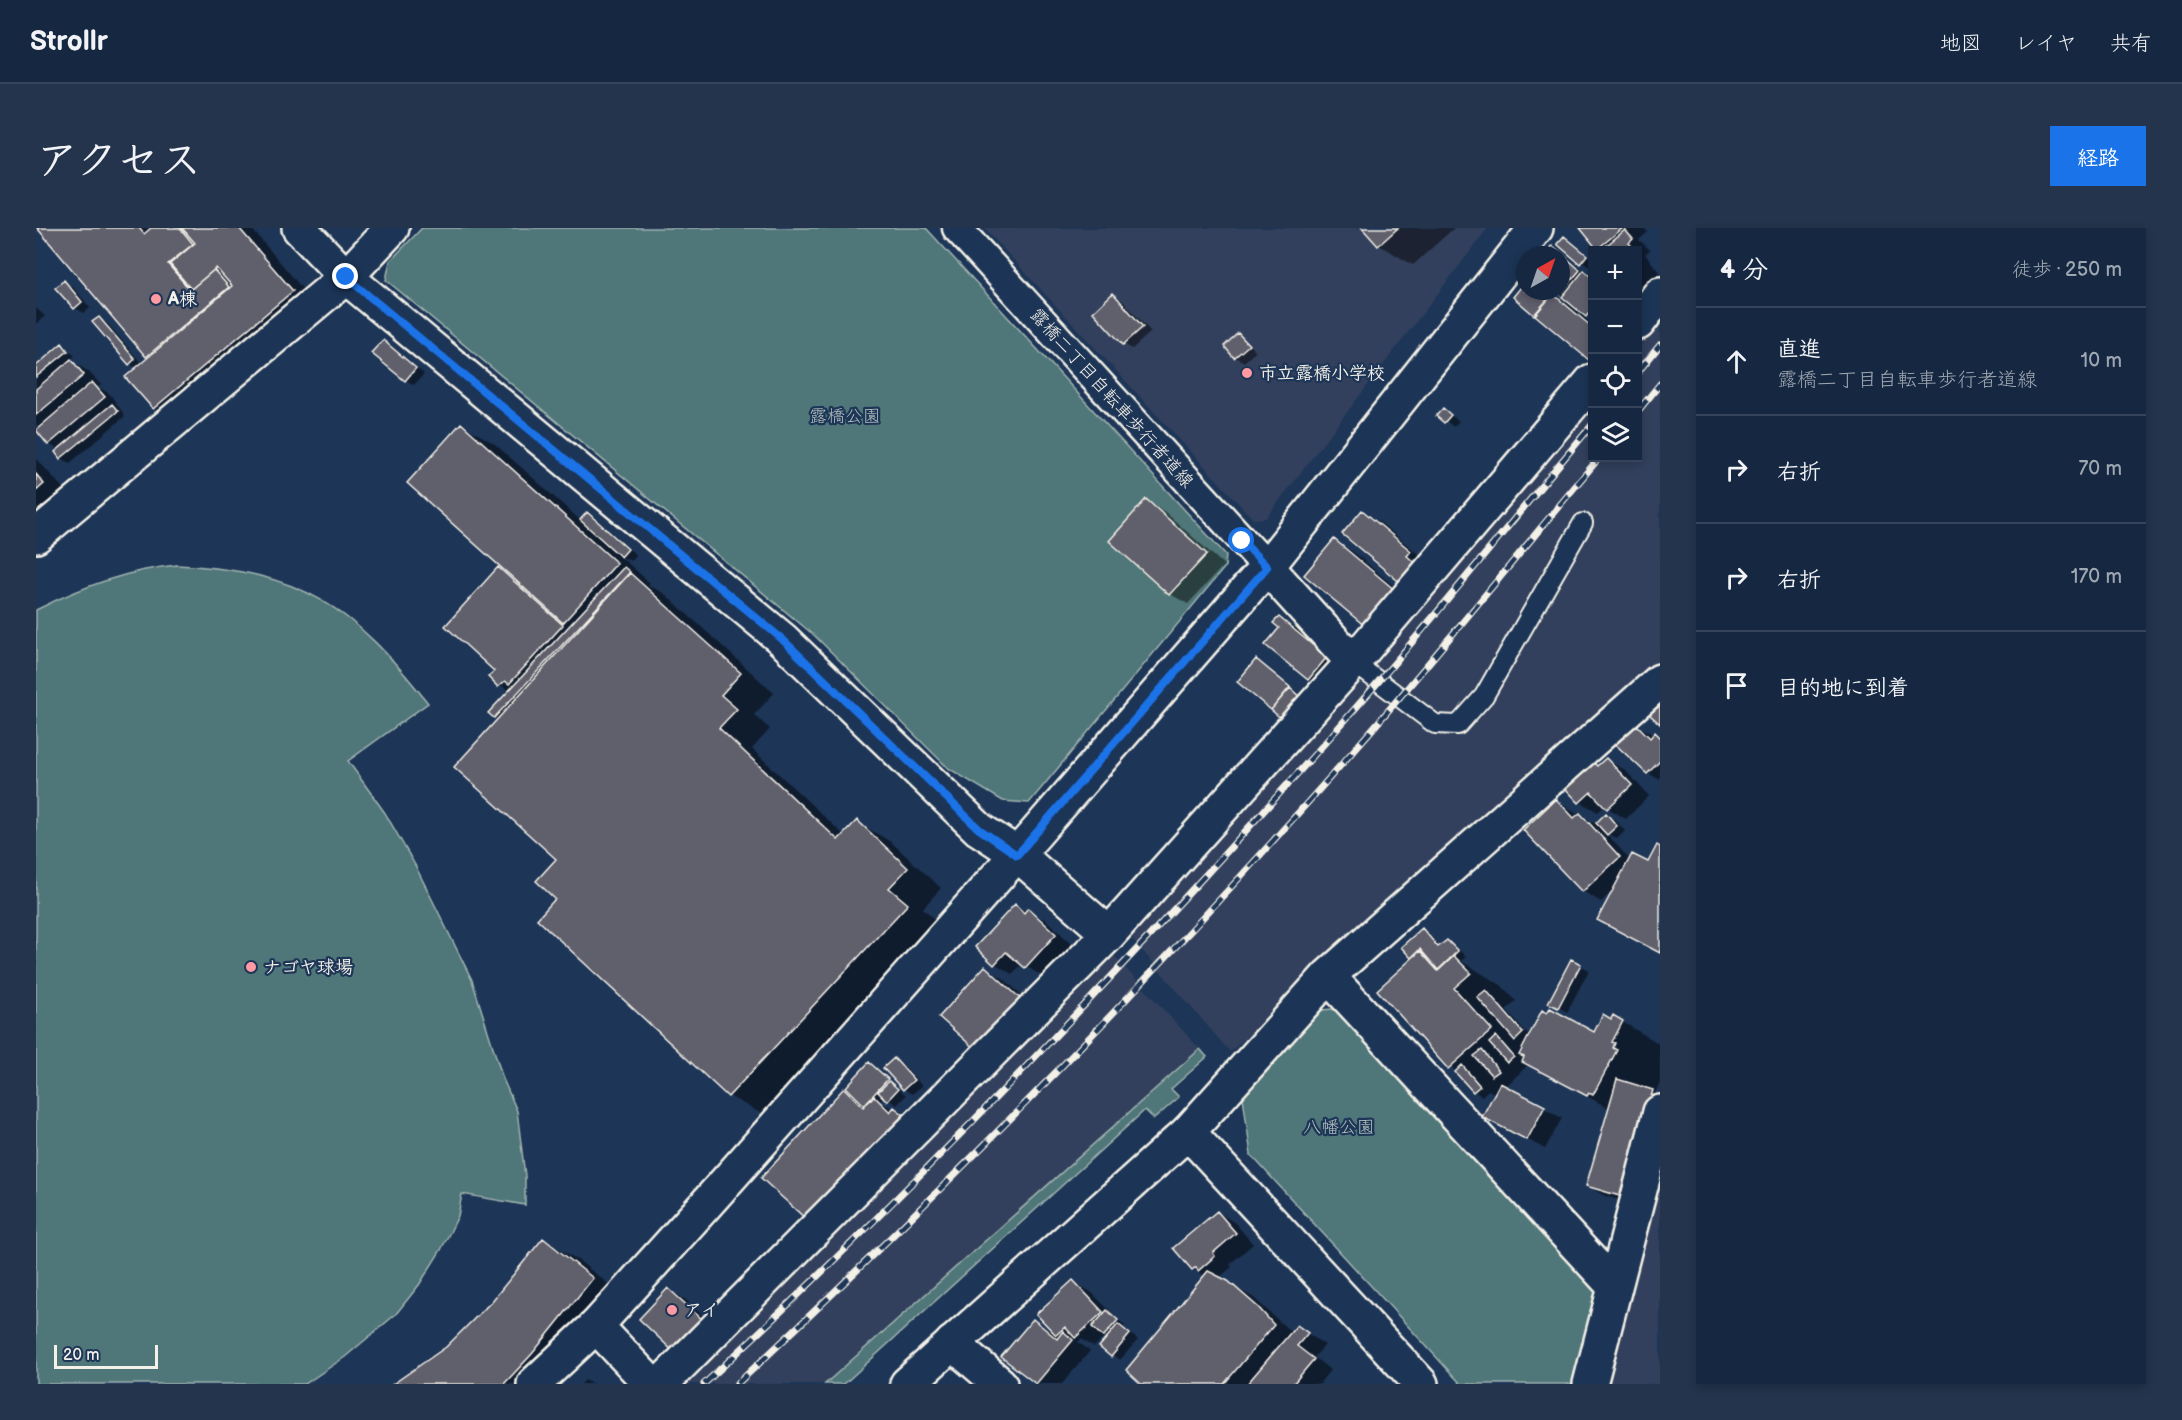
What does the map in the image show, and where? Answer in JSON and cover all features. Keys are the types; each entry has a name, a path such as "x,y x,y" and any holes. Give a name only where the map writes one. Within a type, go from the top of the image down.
{"street":[{"path":"299,228 346,277 782,639 979,829 1017,855 1109,934"},
{"path":"36,536 346,277 392,228"},
{"name":"露橋二丁目自転車歩行者道線","path":"957,228 1267,567"},
{"path":"534,1384 596,1326 1017,855 1267,567 1536,228"},
{"path":"1642,318 1660,294"},
{"path":"661,1384 1109,934 1353,662 1588,387"},
{"path":"1267,567 1353,662"},
{"path":"907,1384 1188,1132 1328,976 1660,681"},
{"path":"1328,976 1614,1286"},
{"path":"1590,1384 1660,1112"},
{"path":"1188,1132 1420,1384"},
{"path":"596,1326 651,1384"},
{"path":"952,1343 1000,1384"}],"lane":[{"path":"1353,662 1435,724 1458,724 1484,696 1583,523"}],"shaded area":[{"name":"市立露橋小学校","path":"984,228 1488,228 1266,518 1253,519"},
{"path":"1660,320 1660,666 1230,1052 1127,933 1588,409 1588,462 1642,462 1642,344"},
{"path":"1109,950 1207,1057 1171,1089 1179,1097 1154,1119 1145,1110 844,1384 675,1384"},
{"path":"1660,1158 1660,1384 1605,1384"}],"green space":[{"name":"露橋公園","path":"422,228 926,228 1226,555 1225,567 1029,803 1003,801 948,768 815,636 386,280 390,261"},
{"name":"ナゴヤ球場","path":"177,565 258,575 291,586 321,600 348,618 374,641 401,669 428,703 348,761 385,813 415,865 472,980 503,1079 517,1111 525,1176 525,1205 462,1194 458,1216 441,1250 419,1285 396,1314 345,1357 305,1384 36,1384 36,610 104,581 140,571"},
{"name":"八幡公園","path":"1343,1008 1601,1294 1579,1384 1461,1384 1251,1155 1243,1097 1322,1010"},
{"path":"1200,1049 1207,1057 1171,1089 1179,1097 1154,1119 1145,1110 844,1384 825,1384"}],"building":[{"name":"A棟","path":"37,228 139,228 144,234 151,228 180,228 193,244 168,264 190,290 214,270 229,287 146,357"},
{"path":"182,228 239,228 293,291 153,409 125,377 232,286 216,268 191,289 170,264 195,243"},
{"path":"1362,228 1398,228 1378,246"},
{"path":"1580,228 1623,228 1601,246 1595,246"},
{"path":"1625,230 1633,239 1629,243 1632,246 1606,246"},
{"path":"1564,236 1587,255 1580,264 1570,255 1570,246 1557,244"},
{"path":"1570,261 1580,270 1570,282"},
{"path":"1584,270 1588,274 1588,314 1586,317 1566,300 1570,300 1570,287"},
{"path":"64,280 82,302 74,309 55,288"},
{"path":"1113,293 1143,327 1123,345 1093,312"},
{"path":"1516,300 1547,300 1534,315"},
{"path":"1548,300 1560,300 1588,324 1588,359 1535,315"},
{"path":"99,317 135,359 129,365 92,322"},
{"path":"1238,333 1249,345 1234,358 1224,346"},
{"path":"383,340 416,368 405,381 371,353"},
{"path":"62,343 68,351 36,377 36,366"},
{"path":"71,359 84,375 36,415 36,389"},
{"path":"92,382 105,397 48,445 36,430"},
{"path":"112,404 118,411 60,459 55,452"},
{"path":"1443,408 1451,415 1444,423 1436,416"},
{"path":"461,423 617,563 563,623 407,483"},
{"path":"36,474 44,484 36,491"},
{"path":"1146,499 1207,554 1169,595 1109,541"},
{"path":"1362,510 1411,551 1407,556 1419,566 1403,585 1342,534"},
{"path":"587,512 628,549 621,557 580,520"},
{"path":"1334,539 1396,591 1366,627 1304,575"},
{"path":"498,567 563,625 509,684 505,681 498,687 488,677 494,671 445,626"},
{"path":"624,567 630,572 494,718 488,713"},
{"path":"630,573 741,673 721,695 737,709 719,728 838,840 857,820 908,868 889,888 908,904 728,1097 537,919 555,899 536,881 556,859 454,767"},
{"path":"1279,617 1327,657 1308,680 1265,645 1279,628 1273,623"},
{"path":"1256,659 1290,687 1271,710 1237,682"},
{"path":"1290,688 1302,699 1284,721 1271,710"},
{"path":"1660,702 1660,724 1649,714"},
{"path":"1635,723 1650,738 1655,732 1660,737 1660,761 1647,774 1615,744"},
{"path":"1606,758 1632,785 1607,809 1591,792 1579,803 1565,788 1593,762 1597,766"},
{"path":"1556,799 1574,818 1580,813 1620,857 1582,892 1523,830"},
{"path":"1606,813 1617,826 1607,835 1596,823"},
{"path":"1657,845 1660,847 1660,953 1597,920 1632,854 1648,862"},
{"path":"1015,904 1024,913 1028,908 1056,934 1025,968 1006,952 994,965 975,947"},
{"path":"1422,928 1438,947 1447,940 1458,951 1438,970 1420,949 1411,958 1401,947"},
{"path":"1420,951 1438,971 1454,956 1471,973 1454,988 1492,1030 1448,1069 1377,990"},
{"path":"1571,959 1581,964 1558,1008 1548,1003"},
{"path":"985,966 1022,1000 976,1050 939,1017"},
{"path":"1486,990 1523,1033 1515,1041 1477,997"},
{"path":"1550,1008 1594,1032 1603,1014 1611,1019 1613,1015 1623,1021 1612,1042 1615,1043 1613,1048 1617,1050 1593,1095 1589,1093 1587,1096 1522,1062 1524,1057 1519,1055 1542,1010 1547,1013"},
{"path":"1496,1036 1514,1057 1507,1063 1489,1043"},
{"path":"1482,1050 1499,1071 1492,1076 1474,1056"},
{"path":"894,1058 914,1080 903,1090 883,1068"},
{"path":"869,1062 888,1079 864,1105 846,1087"},
{"path":"1462,1065 1480,1086 1473,1092 1455,1072"},
{"path":"1617,1079 1653,1090 1623,1197 1586,1186"},
{"path":"889,1081 898,1089 887,1101 878,1092"},
{"path":"1500,1083 1545,1106 1527,1140 1482,1117"},
{"path":"844,1088 863,1107 874,1096 890,1112 894,1107 904,1115 807,1220 761,1178"},
{"path":"1217,1211 1236,1233 1213,1253 1215,1256 1198,1271 1196,1267 1192,1270 1173,1248"},
{"path":"543,1238 593,1278 532,1354 504,1384 393,1384 446,1347 492,1301"},
{"path":"1208,1271 1228,1281 1258,1307 1274,1325 1224,1384 1141,1384 1126,1370"},
{"path":"1073,1280 1103,1312 1075,1338 1065,1327 1056,1335 1036,1314"},
{"path":"668,1288 706,1323 677,1355 639,1319"},
{"path":"1107,1310 1118,1320 1103,1337 1092,1327"},
{"path":"1033,1319 1057,1339 1063,1331 1073,1340 1036,1384 1001,1357"},
{"path":"1118,1324 1130,1334 1111,1357 1099,1347"},
{"path":"1297,1325 1308,1333 1297,1346 1314,1359 1293,1384 1247,1384"}],"railway":[{"path":"1642,367 1660,345"},
{"path":"1640,408 1660,384"},
{"path":"704,1384 869,1226 1029,1063 1186,897 1371,690 1588,430"},
{"path":"737,1384 979,1150 1212,908 1362,741 1596,462"}],"place":[{"name":"A棟","path":"156,299"},
{"name":"市立露橋小学校","path":"1247,373"},
{"name":"ナゴヤ球場","path":"251,967"},
{"name":"アイ","path":"672,1310"}],"route":[{"path":"346,277 782,639 979,829 1017,855 1267,567 1242,541"}]}
